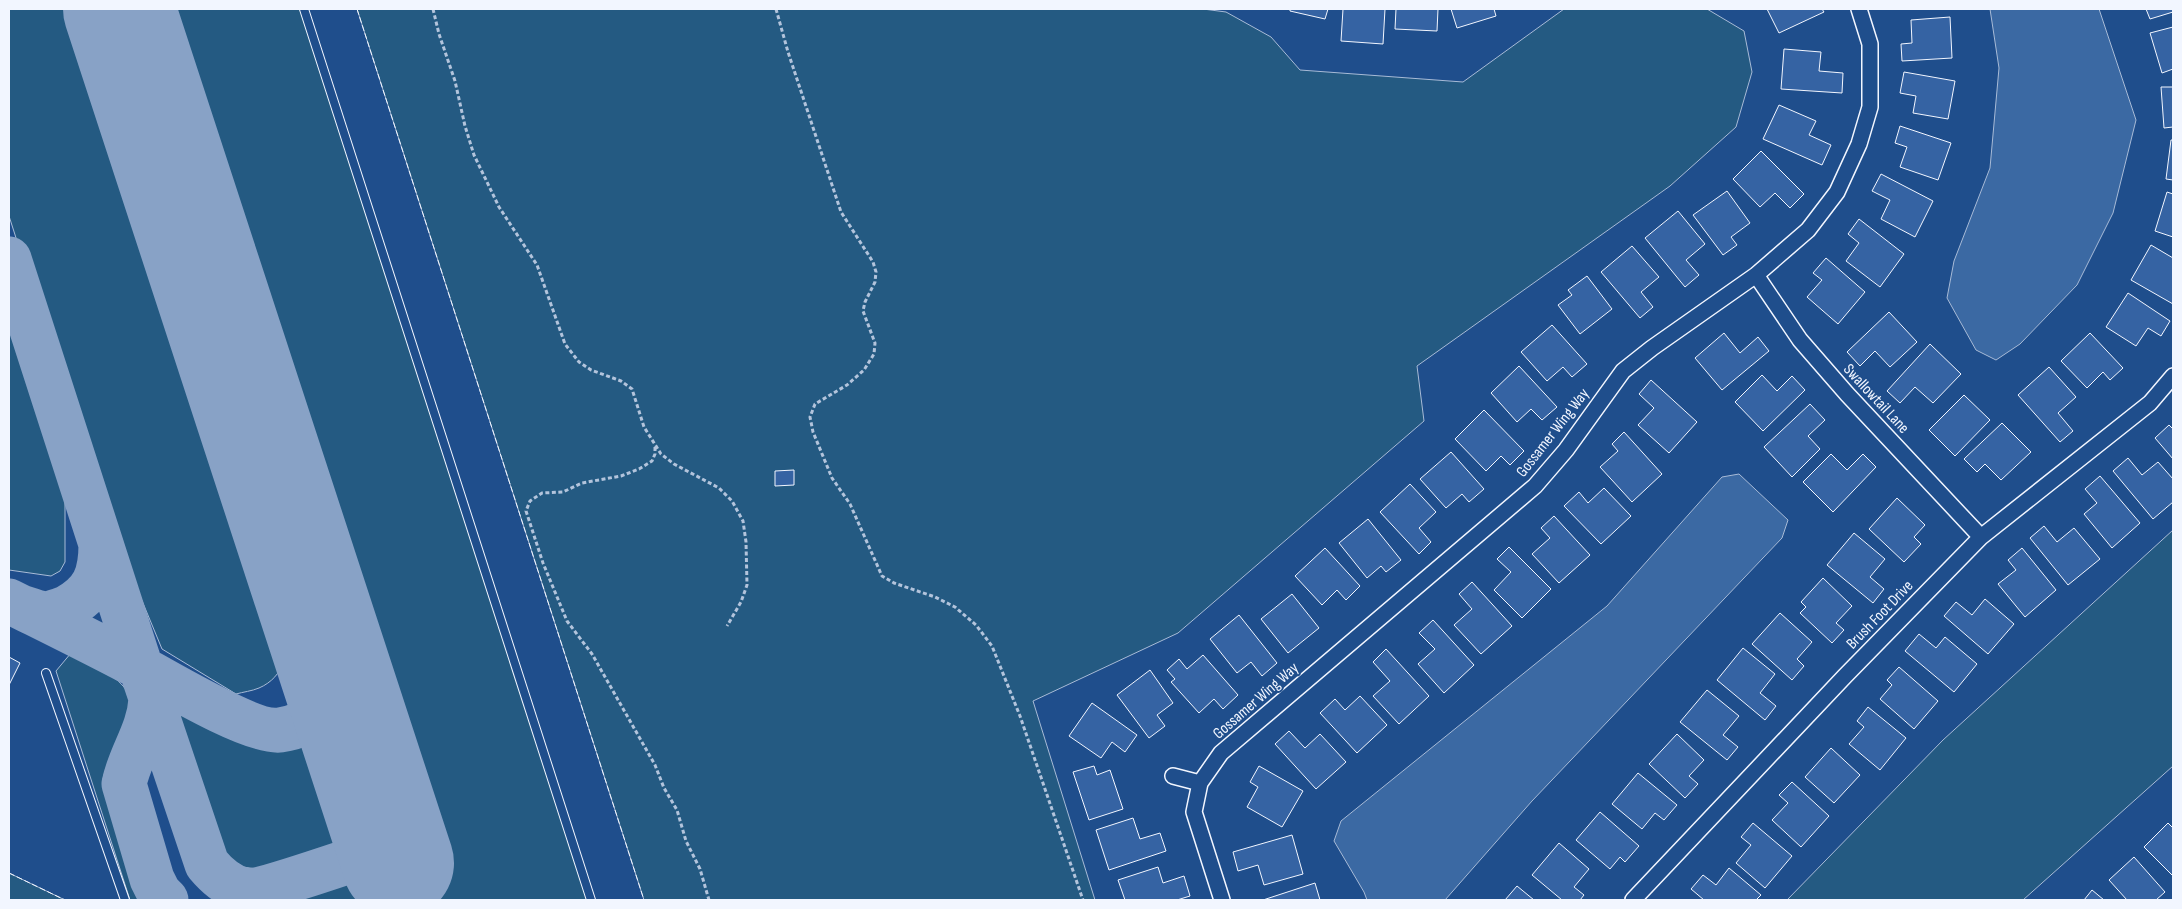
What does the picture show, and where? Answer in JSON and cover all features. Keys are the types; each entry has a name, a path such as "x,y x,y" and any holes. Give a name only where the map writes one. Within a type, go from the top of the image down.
{"street":[{"name":"Gossamer Wing Way","path":"1222,900 1194,812 1200,783 1221,753 1535,486 1566,450 1623,372 1652,348 1756,275 1808,230 1837,192 1860,144 1870,107 1870,44 1859,9"},
{"name":"Swallowtail Lane","path":"1756,275 1800,340 1846,394 1981,537"},
{"name":"Brush Foot Drive","path":"1633,900 1844,676 1981,537 2150,403 2173,376"},
{"path":"1173,776 1200,783"}],"lane":[{"path":"304,9 591,900"},
{"path":"46,674 125,900"}],"path":[{"path":"433,9 439,34 455,81 465,126 474,155 499,207 537,265 565,344 585,367 595,373 621,381 632,388 644,427 661,454 674,464 719,488 732,501 743,520 746,542 747,585 741,602 727,626"},
{"path":"776,9 792,66 841,212 873,262 876,272 875,282 865,302 863,311 875,343 874,354 864,370 848,386 815,404 810,417 815,437 832,478 850,504 882,576 894,583 935,597 955,607 976,625 987,639 1020,716 1083,900"},
{"path":"655,445 655,454 652,461 639,469 621,476 582,483 563,492 542,494 530,501 526,512 543,563 567,622 592,654 655,765 664,788 677,810 686,841 700,870 709,900"}],"shaded area":[{"path":"9,9 91,9 290,624 289,643 280,670 268,683 256,689 236,694 162,649 99,497 9,216"},
{"path":"149,9 301,9 587,900 283,900 369,873 372,881 425,863"},
{"path":"357,9 1203,9 1226,12 1271,37 1300,70 1463,82 1564,9 1707,9 1744,31 1752,72 1736,127 1670,186 1417,366 1424,421 1178,633 1033,701 1095,900 644,900"},
{"path":"1990,9 2099,9 2136,120 2113,213 2077,285 2020,344 1996,360 1976,350 1947,298 1954,261 1990,168 1999,68"},
{"path":"9,323 65,497 65,562 60,571 51,576 9,570"},
{"path":"1739,474 1788,520 1782,538 1532,801 1445,900 1367,900 1334,841 1341,821 1607,606 1722,477"},
{"path":"2173,530 2173,766 2023,900 1787,900 1943,740"},
{"path":"71,653 111,675 128,694 131,705 130,720 104,773 103,779 141,900 130,900 56,671"},
{"path":"177,707 233,737 263,747 278,749 292,747 305,742 323,730 353,827 348,836 336,847 258,869 241,867 224,857 211,831 174,713 174,709"},
{"path":"9,873 65,900 9,900"}],"building":[{"path":"1290,9 1328,9 1325,19 1290,11"},
{"path":"1343,9 1385,9 1383,44 1341,41"},
{"path":"1396,9 1438,9 1437,31 1395,29"},
{"path":"1451,9 1494,9 1496,16 1457,28"},
{"path":"1767,9 1822,9 1824,12 1779,33"},
{"path":"2146,9 2173,9 2173,12 2150,19"},
{"path":"1950,17 1952,58 1902,61 1901,44 1912,43 1911,20"},
{"path":"2173,27 2173,69 2162,73 2150,33"},
{"path":"1784,49 1821,52 1819,71 1843,73 1842,93 1781,89"},
{"path":"1904,72 1955,81 1948,119 1913,113 1916,96 1900,93"},
{"path":"2161,87 2173,87 2173,127 2164,128"},
{"path":"1779,105 1816,121 1809,135 1831,145 1822,165 1763,139"},
{"path":"1900,126 1951,143 1938,180 1900,167 1907,147 1895,143"},
{"path":"2171,140 2173,140 2173,180 2166,179"},
{"path":"1761,151 1804,194 1790,208 1775,193 1760,207 1733,179"},
{"path":"1881,174 1933,201 1915,237 1881,219 1890,200 1872,191"},
{"path":"1727,191 1750,223 1731,237 1737,245 1723,255 1693,215"},
{"path":"2167,192 2173,194 2173,237 2155,231"},
{"path":"1678,211 1705,244 1686,260 1699,275 1685,287 1645,238"},
{"path":"1859,219 1904,254 1880,287 1846,261 1859,243 1848,234"},
{"path":"2151,245 2173,258 2173,304 2131,280"},
{"path":"1632,246 1659,277 1641,292 1653,307 1640,318 1601,272"},
{"path":"1826,258 1865,292 1838,324 1807,297 1822,280 1813,273"},
{"path":"1587,276 1612,309 1580,334 1558,305 1572,295 1568,290"},
{"path":"2128,293 2170,321 2161,336 2148,328 2136,346 2106,327"},
{"path":"1889,312 1917,342 1890,367 1875,351 1860,366 1847,352"},
{"path":"1552,325 1587,364 1572,377 1563,367 1547,381 1521,352"},
{"path":"1724,333 1740,353 1758,337 1769,351 1722,390 1695,358"},
{"path":"2090,333 2123,368 2110,380 2103,372 2087,388 2061,361"},
{"path":"1930,344 1961,374 1933,403 1915,387 1900,403 1887,391"},
{"path":"1519,366 1557,407 1542,420 1531,409 1517,422 1491,393"},
{"path":"2049,367 2076,397 2058,413 2073,431 2060,442 2018,395"},
{"path":"1762,375 1777,391 1792,376 1805,390 1763,431 1735,402"},
{"path":"1651,380 1697,422 1669,453 1638,425 1654,408 1639,394"},
{"path":"1964,395 1990,420 1955,456 1929,430"},
{"path":"1810,404 1825,420 1808,436 1820,449 1792,477 1764,447"},
{"path":"1484,410 1524,451 1510,465 1501,456 1486,471 1455,439"},
{"path":"2002,423 2031,452 2001,480 1985,464 1977,472 1964,459"},
{"path":"2169,425 2173,429 2173,459 2155,438"},
{"path":"1624,432 1662,474 1632,502 1600,467 1618,451 1612,444"},
{"path":"1451,452 1484,489 1469,502 1462,494 1446,508 1420,479"},
{"path":"1831,454 1847,470 1863,454 1876,467 1833,512 1803,482"},
{"path":"2128,458 2142,475 2158,462 2173,479 2173,502 2153,519 2113,471"},
{"path":"794,470 794,485 775,486 775,471"},
{"path":"2100,476 2140,523 2112,548 2084,514 2097,503 2085,489"},
{"path":"1410,484 1436,512 1419,528 1431,542 1419,554 1380,512"},
{"path":"1604,488 1631,516 1601,544 1564,506 1579,492 1588,503"},
{"path":"1897,498 1925,525 1914,537 1921,544 1904,562 1869,529"},
{"path":"1554,516 1590,555 1559,583 1532,554 1550,538 1541,528"},
{"path":"1368,519 1401,560 1386,572 1381,566 1367,578 1339,543"},
{"path":"2044,526 2057,542 2074,528 2100,559 2068,585 2030,538"},
{"path":"1854,533 1885,559 1870,577 1884,589 1873,603 1827,565"},
{"path":"1509,547 1551,589 1522,618 1494,590 1511,572 1497,559"},
{"path":"1325,548 1360,586 1346,600 1337,590 1322,605 1295,576"},
{"path":"2022,548 2056,590 2025,617 1998,584 2016,570 2008,560"},
{"path":"1823,578 1852,606 1836,623 1844,630 1832,643 1800,613 1806,607 1801,602"},
{"path":"1472,582 1512,626 1481,654 1454,625 1472,609 1459,594"},
{"path":"1292,594 1319,628 1288,653 1261,619"},
{"path":"1985,599 2014,624 1988,654 1944,616 1956,602 1972,615"},
{"path":"1780,613 1812,642 1797,659 1804,666 1792,680 1752,644"},
{"path":"1239,615 1277,663 1262,676 1251,662 1237,673 1210,639"},
{"path":"1433,620 1474,665 1444,693 1418,664 1435,649 1419,633"},
{"path":"1919,634 1936,648 1945,637 1977,664 1954,692 1905,651"},
{"path":"1743,648 1775,674 1760,693 1776,706 1765,720 1717,680"},
{"path":"1386,649 1429,696 1399,724 1373,696 1390,681 1373,662"},
{"path":"1203,655 1238,695 1223,709 1214,699 1199,713 1171,682 1175,679 1167,670 1179,659 1187,669"},
{"path":"9,657 20,663 9,685"},
{"path":"1899,667 1938,701 1914,729 1880,699 1892,685 1887,680"},
{"path":"1150,670 1173,703 1157,715 1165,726 1149,738 1117,695"},
{"path":"1707,690 1739,716 1723,735 1738,747 1727,760 1680,722"},
{"path":"1360,696 1387,725 1357,753 1320,713 1335,699 1345,710"},
{"path":"1092,703 1137,735 1125,752 1112,742 1101,758 1069,736"},
{"path":"1868,707 1906,738 1880,770 1849,744 1864,727 1857,721"},
{"path":"1289,731 1305,748 1320,734 1346,762 1316,789 1275,744"},
{"path":"1677,734 1704,760 1689,776 1698,784 1685,798 1649,764"},
{"path":"1831,748 1860,775 1834,803 1805,777"},
{"path":"1094,766 1097,775 1110,770 1123,809 1089,820 1073,772"},
{"path":"1259,766 1303,791 1282,827 1247,807 1258,787 1250,782"},
{"path":"1638,773 1677,805 1664,820 1655,813 1642,829 1612,804"},
{"path":"1792,782 1829,816 1801,847 1772,820 1788,803 1779,795"},
{"path":"1600,812 1639,846 1625,862 1620,857 1610,869 1576,840"},
{"path":"1133,818 1140,839 1160,833 1166,851 1109,870 1096,830"},
{"path":"1753,823 1792,856 1765,888 1736,863 1751,845 1741,837"},
{"path":"2168,823 2173,828 2173,876 2144,847"},
{"path":"1292,835 1303,874 1264,885 1258,865 1238,871 1233,852"},
{"path":"1559,843 1589,869 1574,887 1584,895 1580,900 1562,900 1532,875"},
{"path":"2134,857 2165,892 2156,900 2127,900 2109,880"},
{"path":"1158,867 1163,883 1184,876 1190,896 1177,900 1125,900 1118,880"},
{"path":"1729,868 1761,895 1756,900 1704,900 1691,889 1703,875 1716,885"},
{"path":"1315,883 1320,900 1263,900"},
{"path":"1517,886 1534,900 1505,900"},
{"path":"2092,890 2104,900 2084,900"}],"taxiway":[{"path":"9,259 141,668 207,864 215,873 239,889 253,890 267,887 365,856 380,841 384,820"},
{"path":"21,607 46,613 66,608 76,602 94,582 101,555 101,544"},
{"path":"9,601 125,659 211,706 251,724 268,729 280,730 292,727 311,718 324,703 336,672"},
{"path":"151,699 147,722 130,763 124,784 152,879 159,893 166,900"}],"runway":[{"path":"119,9 398,863"}],"fence":[{"path":"357,9 644,900"},
{"path":"9,873 65,900"}]}
